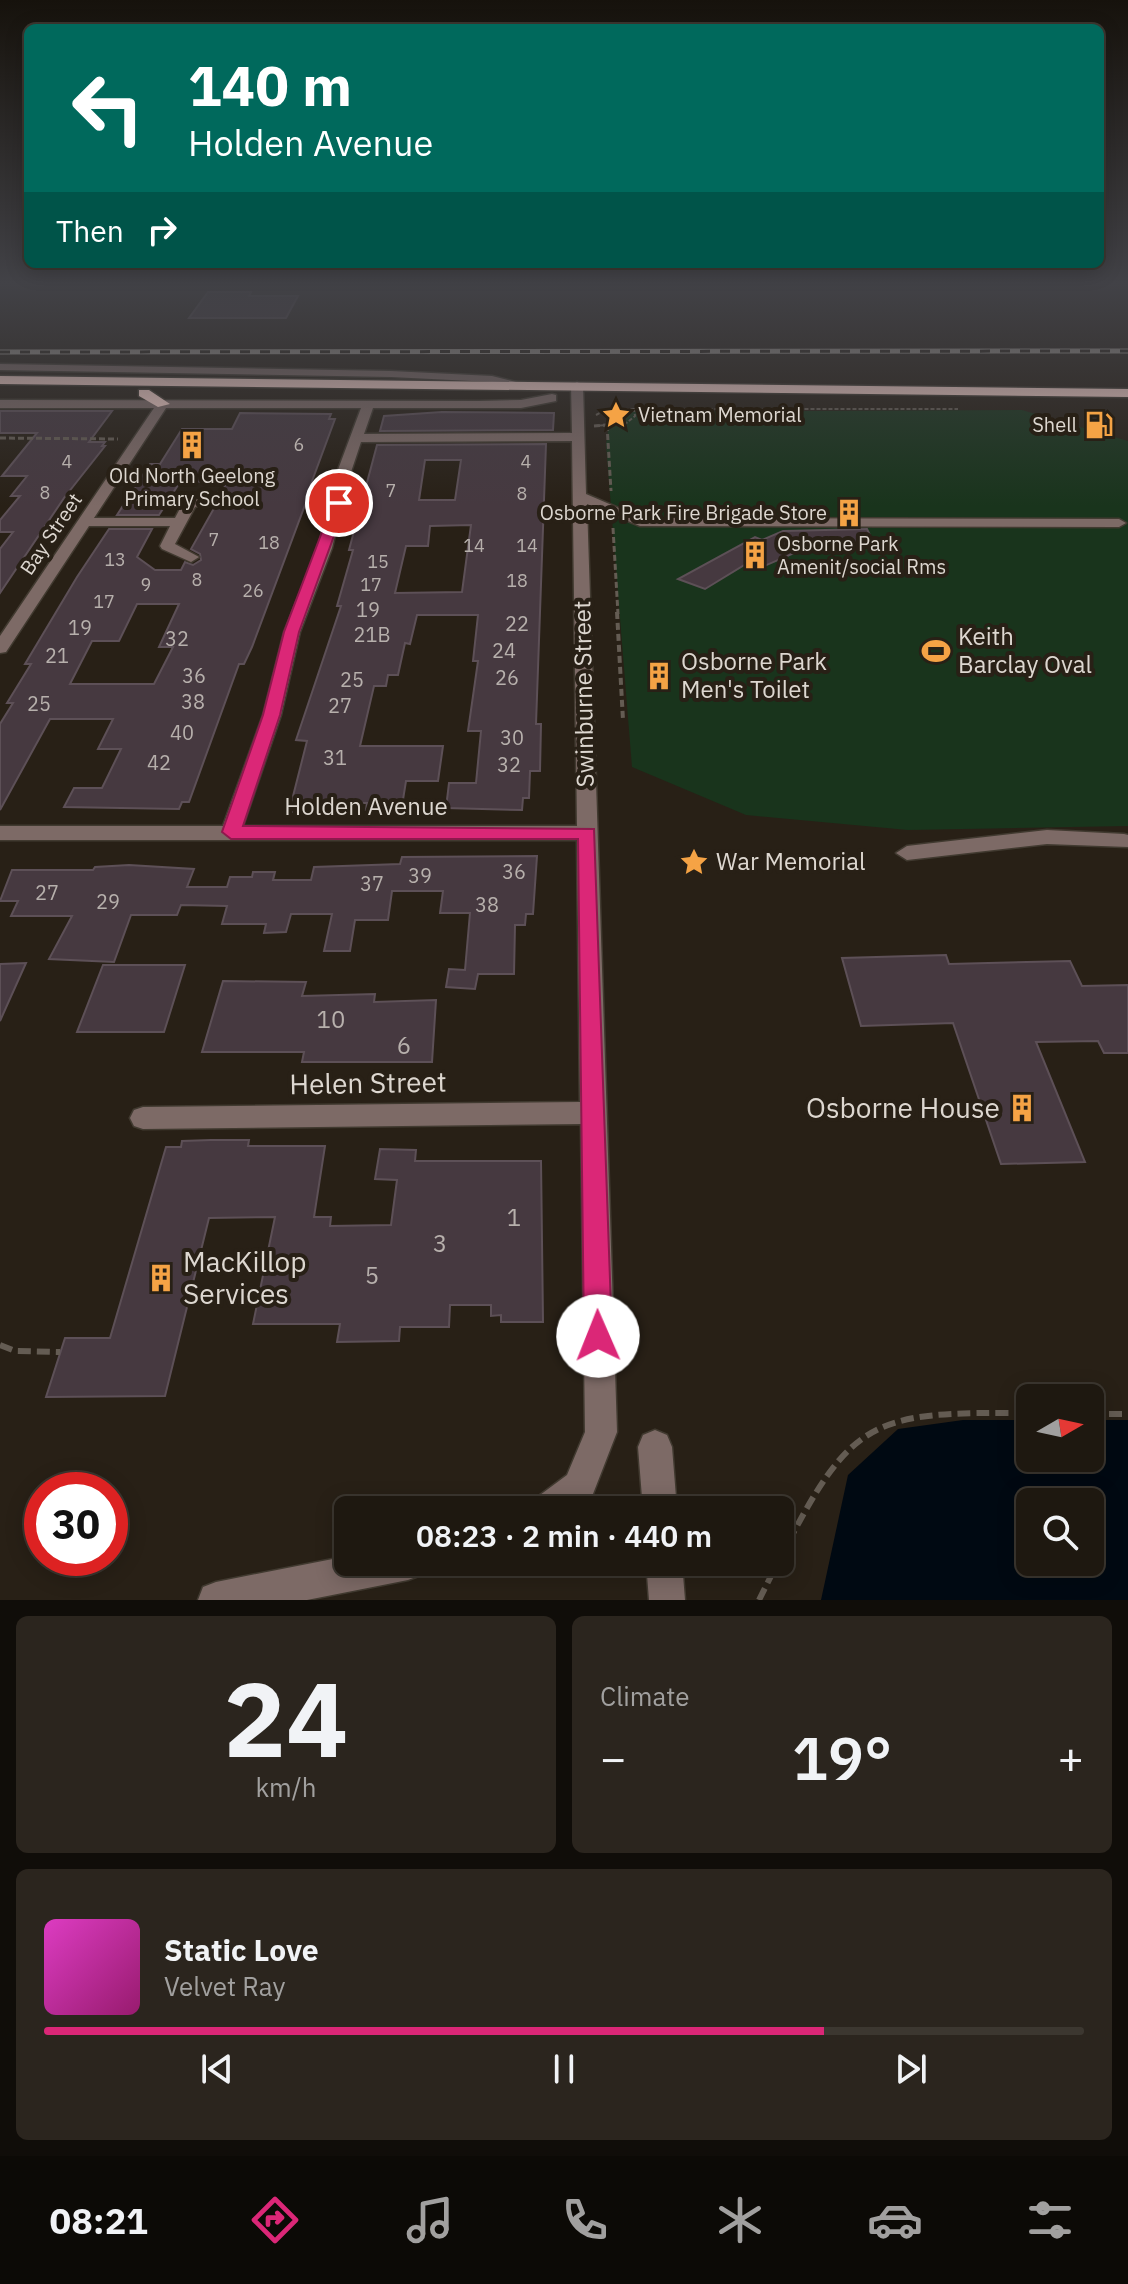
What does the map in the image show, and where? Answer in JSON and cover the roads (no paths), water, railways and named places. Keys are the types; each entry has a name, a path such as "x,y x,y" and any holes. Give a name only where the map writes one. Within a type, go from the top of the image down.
{"highway":[{"path":"0,380 518,384 577,392 1128,401"},
{"path":"50,381 88,385 173,386 182,388 181,393"},
{"path":"0,395 181,393 552,398 577,392 1128,393"},
{"path":"144,393 163,404"}],"street":[{"path":"0,367 467,377 518,384"},
{"path":"301,372 329,375 351,382"},
{"name":"Swinburne Street","path":"567,1496 579,1487 601,1432 577,392"},
{"path":"0,404 521,404 552,398"},
{"path":"231,832 272,715 292,632 325,548 369,403"},
{"name":"Bay Street","path":"0,648 163,404"},
{"path":"356,438 578,437"},
{"path":"191,557 167,546 189,504 219,494"},
{"path":"580,496 640,522 1119,523"},
{"path":"83,522 179,522"},
{"name":"Holden Avenue","path":"0,833 587,833"},
{"path":"907,853 1047,837 1124,841"},
{"name":"Helen Street","path":"143,1118 594,1113"},
{"path":"655,1447 659,1496"},
{"path":"236,1598 341,1576"},
{"path":"665,1576 667,1600"}],"place":[{"name":"Vietnam Memorial","path":"616,415"},
{"name":"Shell","path":"1099,425"},
{"name":"Old North Geelong Primary School","path":"192,445"},
{"name":"Osborne Park Fire Brigade Store","path":"849,513"},
{"name":"Osborne Park Amenit/social Rms","path":"755,555"},
{"name":"Keith Barclay Oval","path":"936,651"},
{"name":"Osborne Park Men's Toilet","path":"659,676"},
{"name":"War Memorial","path":"694,862"},
{"name":"Osborne House","path":"1022,1108"},
{"name":"MacKillop Services","path":"161,1278"}]}
